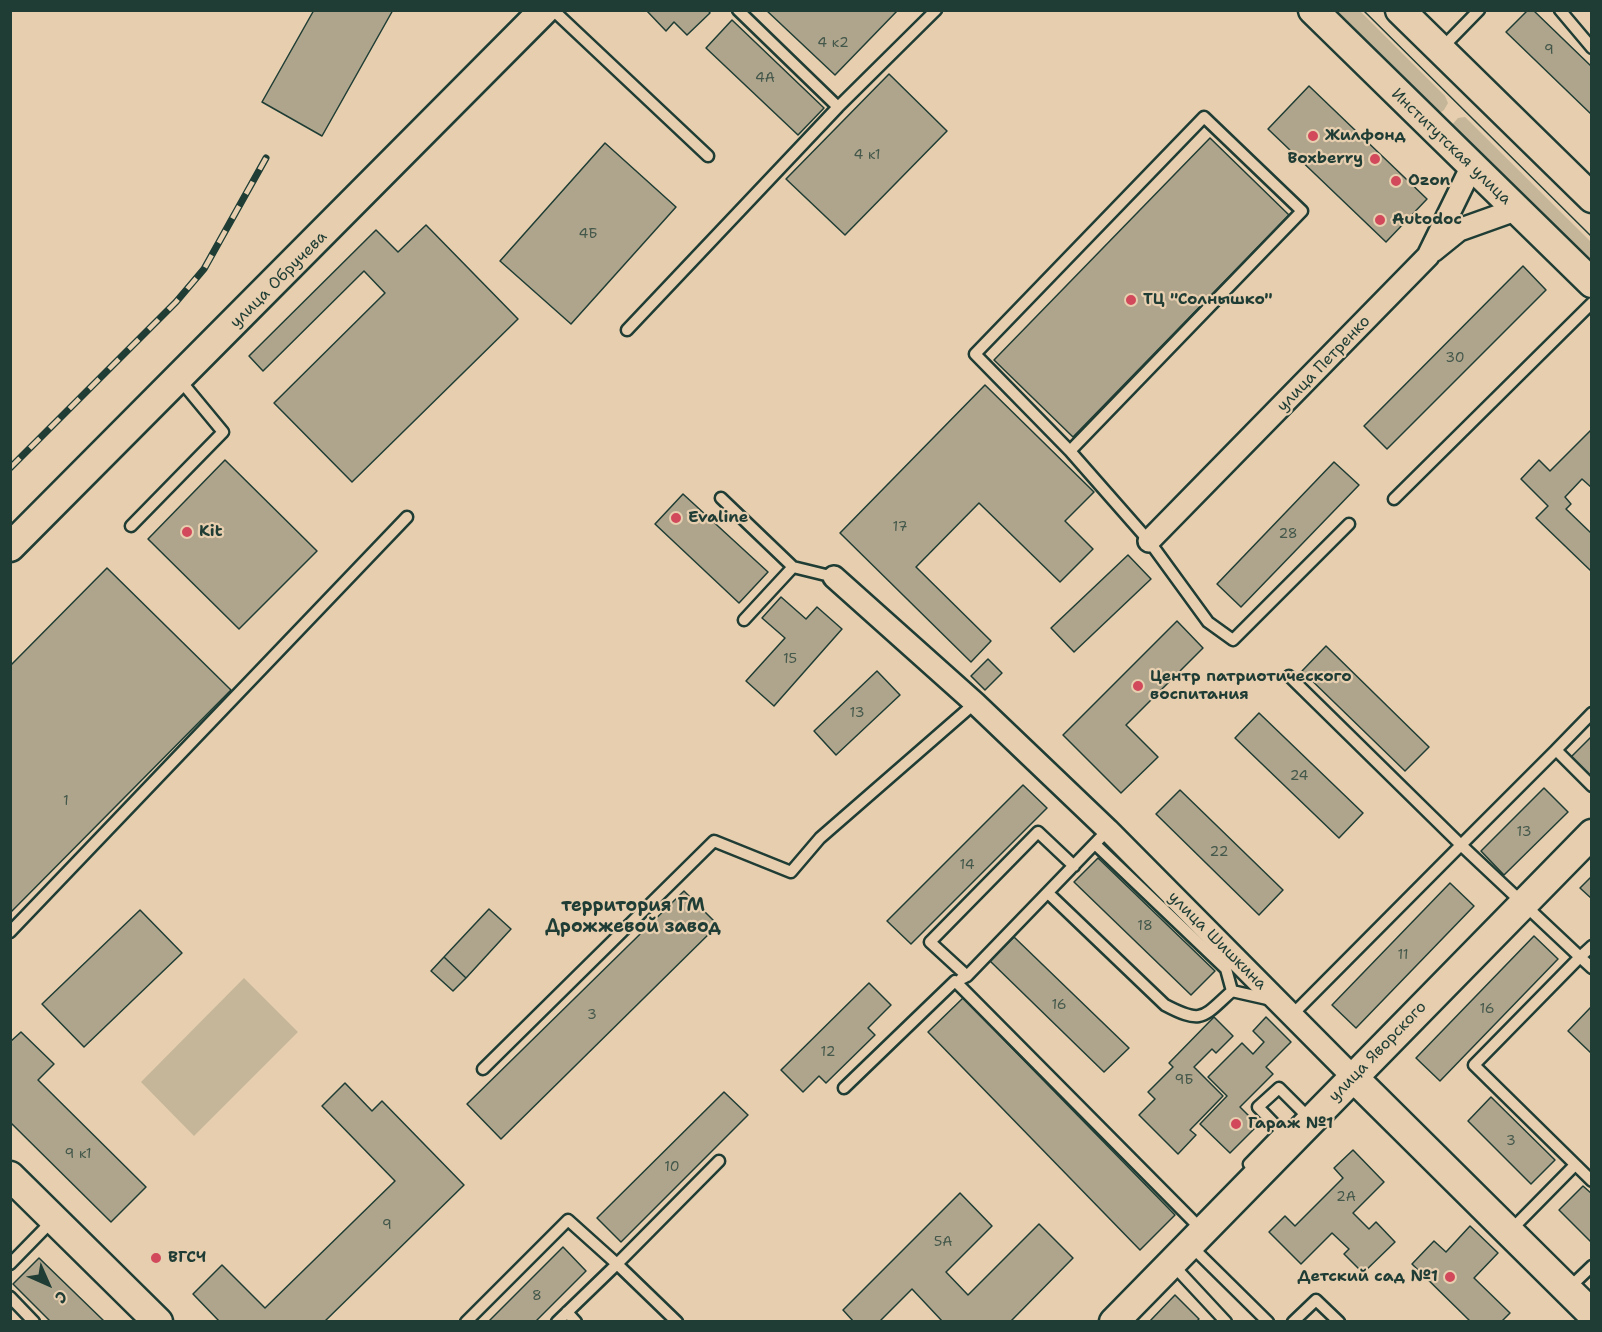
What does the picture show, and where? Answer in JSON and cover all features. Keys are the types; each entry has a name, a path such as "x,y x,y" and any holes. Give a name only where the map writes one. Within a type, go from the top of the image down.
{"main road":[{"name":"улица Обручева","path":"10,547 180,380 544,10"},
{"name":"Институтская улица","path":"1313,10 1471,168 1592,283"},
{"path":"1400,10 1592,198"},
{"name":"улица Яворского","path":"1114,1322 1592,834"},
{"name":"улица Шишкина","path":"1354,1078 1592,1314"},
{"path":"10,1176 158,1322"}],"street":[{"name":"улица Петренко","path":"1149,541 1428,256 1471,168"},
{"path":"1428,256 1460,230 1515,210"},
{"name":"улица Шишкина","path":"834,577 975,703 1102,837 1285,1008 1354,1078"}],"lane":[{"path":"553,10 708,156"},
{"path":"738,10 838,107"},
{"path":"627,330 838,107 936,10"},
{"path":"1440,50 1479,10"},
{"path":"1560,10 1590,45"},
{"path":"1070,451 1302,211 1204,117 975,354 1070,451 1149,541 1208,622 1233,640 1349,524"},
{"path":"1394,499 1592,303"},
{"path":"131,526 223,432 180,380"},
{"path":"721,498 793,567 834,577"},
{"path":"10,932 407,517"},
{"path":"744,620 793,567"},
{"path":"1289,676 1461,845 1592,968"},
{"path":"483,1070 714,841 791,872 820,838 975,703"},
{"path":"1232,991 1285,1008 1461,845 1592,713"},
{"path":"1556,750 1592,786"},
{"path":"967,976 930,942 938,933 1038,832 1074,866"},
{"path":"844,1088 955,981 967,976 1102,837 1226,969 1232,991"},
{"path":"1048,893 1166,1005 1184,1015 1193,1018 1204,1016 1232,991"},
{"path":"1592,946 1474,1065 1592,1181"},
{"path":"955,981 1188,1247 1268,1322"},
{"path":"1257,1175 1249,1164 1281,1131 1258,1107 1279,1088 1311,1120"},
{"path":"557,1322 719,1161"},
{"path":"1510,1232 1575,1165"},
{"path":"10,1264 54,1219"},
{"path":"466,1322 568,1220 677,1322"},
{"path":"1188,1247 1226,1322"},
{"path":"1567,1290 1592,1266"},
{"path":"10,1298 34,1322"},
{"path":"1293,1322 1316,1300 1339,1322"},
{"path":"567,1312 576,1322"}],"shaded area":[{"path":"1327,11 1360,11 1445,96 1448,103 1444,110 1437,115"},
{"path":"1465,117 1591,242 1591,279 1450,127 1458,118"},
{"path":"244,978 298,1032 194,1136 141,1082"}],"building":[{"path":"314,10 393,10 322,136 262,102"},
{"path":"646,10 708,10 710,13 687,35 674,22 666,31"},
{"path":"766,10 898,10 835,75"},
{"path":"1528,10 1533,10 1592,67 1592,115 1506,32"},
{"path":"732,20 824,108 798,135 706,48"},
{"path":"889,74 947,131 845,235 786,179"},
{"path":"1309,86 1427,199 1386,242 1268,129"},
{"path":"1210,138 1289,215 1073,437 994,360"},
{"path":"605,143 676,207 571,324 500,261"},
{"path":"426,225 518,319 352,482 274,403 385,293 364,271 263,371 249,356 376,230 398,252"},
{"path":"1523,266 1546,290 1387,449 1364,426"},
{"path":"985,385 1094,492 1065,521 1093,549 1060,582 979,503 916,567 991,641 971,662 840,533"},
{"path":"1592,429 1592,488 1582,479 1565,497 1571,504 1566,509 1592,534 1592,572 1536,518 1548,506 1521,479 1539,460 1550,471"},
{"path":"225,460 317,551 239,629 148,539"},
{"path":"1334,462 1359,485 1241,607 1217,584"},
{"path":"683,494 768,572 739,603 655,524"},
{"path":"1128,555 1151,579 1074,652 1051,628"},
{"path":"107,568 231,690 10,913 10,666"},
{"path":"781,597 806,619 817,607 842,629 774,706 746,681 785,638 762,618"},
{"name":"Центр патриотического воспитания","path":"1177,621 1203,648 1126,725 1158,757 1121,793 1063,735"},
{"path":"1326,646 1429,747 1405,771 1302,671"},
{"path":"988,659 1002,673 985,690 971,676"},
{"path":"877,671 900,695 836,755 814,731"},
{"path":"1259,713 1363,813 1339,838 1235,738"},
{"path":"1592,736 1592,777 1571,757"},
{"path":"1023,785 1047,808 911,944 887,921"},
{"path":"1544,788 1568,812 1504,875 1481,851"},
{"path":"1180,790 1283,890 1259,915 1156,814"},
{"path":"1098,858 1215,971 1191,995 1074,882"},
{"path":"1592,876 1592,899 1580,888"},
{"path":"1450,883 1474,906 1356,1028 1332,1005"},
{"path":"684,891 718,925 501,1139 467,1104"},
{"path":"489,909 511,929 466,978 444,957"},
{"path":"140,910 182,953 84,1047 42,1004"},
{"path":"1534,936 1558,959 1440,1081 1416,1058"},
{"path":"1014,937 1129,1048 1104,1072 990,961"},
{"path":"444,957 466,978 453,991 431,971"},
{"path":"869,983 891,1005 868,1028 875,1035 826,1083 819,1076 803,1092 781,1070"},
{"path":"963,998 1175,1215 1140,1250 928,1032"},
{"path":"1592,1007 1592,1054 1568,1031"},
{"path":"1214,1017 1233,1036 1216,1053 1212,1049 1194,1067 1223,1096 1190,1130 1196,1135 1178,1154 1139,1115 1155,1099 1148,1092 1173,1067 1169,1063"},
{"path":"1266,1017 1291,1042 1266,1067 1273,1074 1240,1107 1258,1125 1230,1153 1200,1124 1227,1096 1208,1077 1242,1043 1253,1054 1264,1042 1253,1031"},
{"path":"21,1032 54,1064 38,1080 146,1187 111,1222 10,1122 10,1042"},
{"path":"345,1083 372,1111 382,1101 464,1185 324,1322 220,1322 193,1294 222,1265 265,1308 395,1181 322,1106"},
{"path":"724,1092 748,1115 621,1242 597,1218"},
{"path":"1491,1097 1555,1160 1531,1184 1468,1121"},
{"path":"1353,1150 1384,1182 1353,1213 1369,1229 1376,1222 1395,1242 1363,1273 1344,1254 1349,1249 1332,1233 1301,1264 1269,1232 1285,1216 1295,1226 1343,1178 1334,1168"},
{"path":"1583,1186 1592,1194 1592,1243 1559,1210"},
{"path":"960,1193 992,1226 946,1272 968,1295 1039,1224 1073,1258 1010,1322 943,1322 912,1289 879,1322 854,1322 843,1310"},
{"path":"1470,1226 1498,1253 1474,1278 1510,1313 1501,1322 1471,1322 1412,1264 1434,1241 1446,1252"},
{"path":"563,1247 586,1271 535,1322 488,1322"},
{"path":"39,1258 105,1322 51,1322 13,1284"},
{"path":"1175,1295 1199,1319 1196,1322 1149,1322"}],"tram line":[{"path":"1363,10 1592,237"}],"railway":[{"path":"10,468 176,302 204,269 266,158"}],"place":[{"name":"Жилфонд","path":"1313,136"},
{"name":"Boxberry","path":"1375,159"},
{"name":"Ozon","path":"1396,181"},
{"name":"Autodoc","path":"1380,220"},
{"name":"ТЦ \"Солнышко\"","path":"1131,300"},
{"name":"Evaline","path":"676,518"},
{"name":"Kit","path":"187,532"},
{"name":"Центр патриотического воспитания","path":"1138,686"},
{"name":"Гараж №1","path":"1236,1124"},
{"name":"ВГСЧ","path":"156,1258"},
{"name":"Детский сад №1","path":"1450,1277"}],"district":[{"name":"территория ГМ Дрожжевой завод","path":"633,916"}]}
